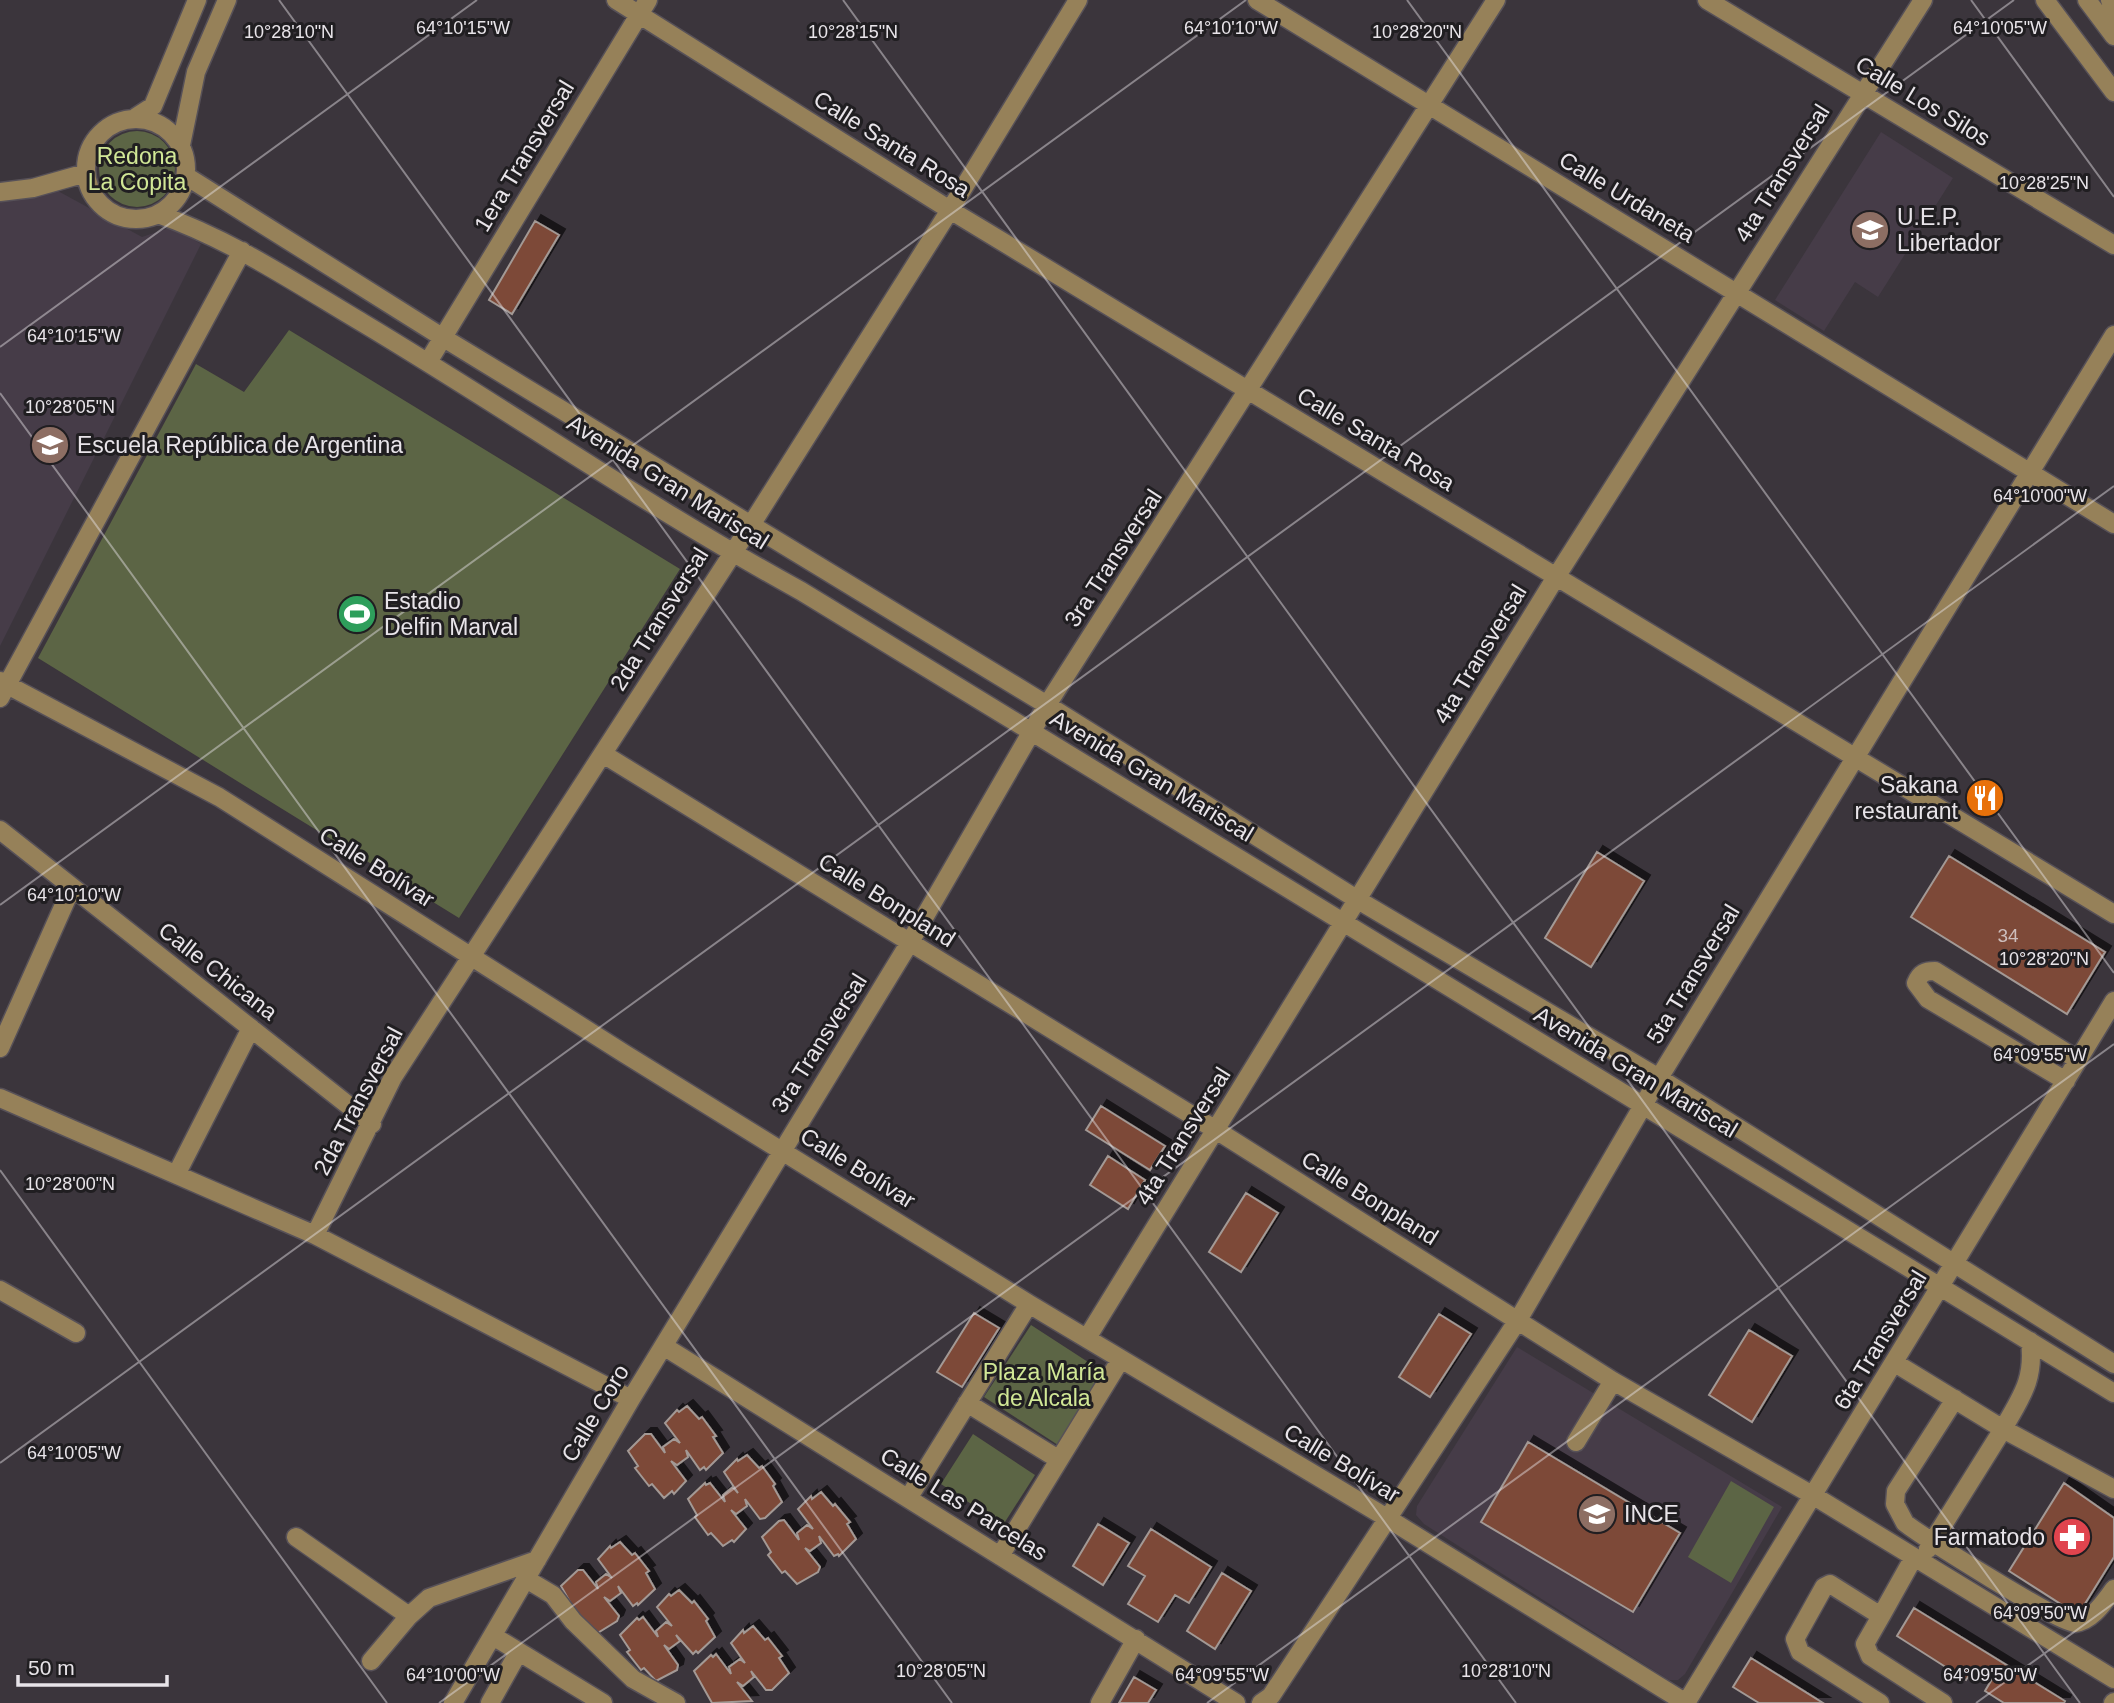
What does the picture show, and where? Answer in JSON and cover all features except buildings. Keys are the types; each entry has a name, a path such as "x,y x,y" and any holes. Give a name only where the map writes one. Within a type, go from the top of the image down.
{"street":[{"path":"136,117 163,125 181,145 186,160 186,176 180,195 158,214 131,219 117,216 96,199 86,173 88,152 99,134 116,122 136,117 153,106 197,0"},
{"path":"181,145 196,72 227,0"},
{"name":"Calle Santa Rosa","path":"616,0 643,7 950,210 2114,914"},
{"name":"2da Transversal","path":"315,1235 393,1077 751,525 950,210 1078,0"},
{"name":"Calle Urdaneta","path":"1257,0 2114,524"},
{"name":"3ra Transversal","path":"782,1149 910,943 1047,705 1431,106 1496,0"},
{"name":"Calle Los Silos","path":"1707,0 2114,245"},
{"name":"4ta Transversal","path":"1087,1338 1556,577 1861,93 1923,0"},
{"path":"2045,0 2114,92"},
{"path":"2087,0 2114,36"},
{"path":"2110,0 2114,12"},
{"name":"1era Transversal","path":"428,362 643,7"},
{"path":"0,192 33,188 86,173"},
{"name":"Avenida Gran Mariscal","path":"186,176 442,337 1047,705 1358,900 1659,1078 2114,1364"},
{"name":"Avenida Gran Mariscal","path":"158,214 200,229 242,251 428,362 731,552 801,591 2114,1393"},
{"path":"3,688 242,251"},
{"name":"5ta Transversal","path":"1261,1703 1271,1696 1518,1320 1659,1078 2114,335"},
{"name":"Calle Bolívar","path":"3,688 219,797 625,1054 1029,1304 1387,1518 1686,1703"},
{"name":"Calle Bonpland","path":"603,754 1216,1130 1613,1381 1814,1496 2114,1679"},
{"name":"Calle Chicana","path":"0,830 372,1124"},
{"path":"0,1048 72,887"},
{"path":"2066,1081 1928,999 1916,983 1919,976 1926,971 1936,971 2078,1060"},
{"name":"6ta Transversal","path":"1686,1703 2114,1001"},
{"path":"177,1173 251,1028"},
{"path":"0,1098 315,1235 631,1399"},
{"name":"Calle Coro","path":"453,1703 631,1399 665,1347 782,1149"},
{"path":"0,1290 76,1333"},
{"path":"909,1497 1029,1304"},
{"path":"1943,1703 1870,1656 1865,1644 1917,1559 1934,1540 2003,1429 2030,1379 2033,1364 2031,1341"},
{"name":"Calle Las Parcelas","path":"665,1347 1236,1703"},
{"path":"1000,1556 1121,1359"},
{"path":"1895,1363 2003,1429 2114,1489"},
{"path":"1576,1442 1613,1381"},
{"path":"1955,1399 1896,1491 1898,1515 1916,1531 2037,1608 2069,1624 2085,1620 2114,1589"},
{"path":"967,1403 1058,1459"},
{"path":"296,1537 409,1616"},
{"path":"371,1661 409,1616 429,1598 537,1560"},
{"path":"526,1579 553,1595 573,1621 634,1678 676,1703"},
{"path":"1880,1703 1800,1652 1795,1639 1824,1587 1830,1584 1881,1616"},
{"path":"493,1636 603,1703"},
{"path":"1100,1703 1136,1639"},
{"path":"490,1703 518,1653"}],"shaded area":[{"name":"U.E.P. Libertador","path":"1881,132 1953,178 1878,297 1855,282 1824,331 1775,300"},
{"name":"Escuela República de Argentina","path":"58,191 142,237 172,227 201,244 0,646 0,200"},
{"name":"INCE","path":"1517,1347 1782,1507 1685,1674 1678,1680 1669,1680 1424,1524 1416,1515 1417,1506"}],"green space":[{"name":"Redona La Copita","path":"130,131 144,131 158,137 169,148 175,169 172,184 164,196 144,207 130,207 116,201 105,190 99,176 99,162 105,148 116,137"},
{"name":"Estadio Delfin Marval","path":"289,330 680,569 459,918 38,658 196,364 244,392"},
{"name":"Plaza María de Alcala","path":"1031,1325 1105,1373 1058,1445 984,1397"},
{"path":"973,1434 1035,1475 1003,1525 941,1484"},
{"path":"1731,1481 1774,1507 1731,1583 1688,1557"}],"place":[{"name":"U.E.P. Libertador","path":"1870,230"},
{"name":"Escuela República de Argentina","path":"50,445"},
{"name":"Estadio Delfin Marval","path":"357,614"},
{"name":"Sakana restaurant","path":"1985,798"},
{"name":"INCE","path":"1597,1514"},
{"name":"Farmatodo","path":"2072,1537"}]}
